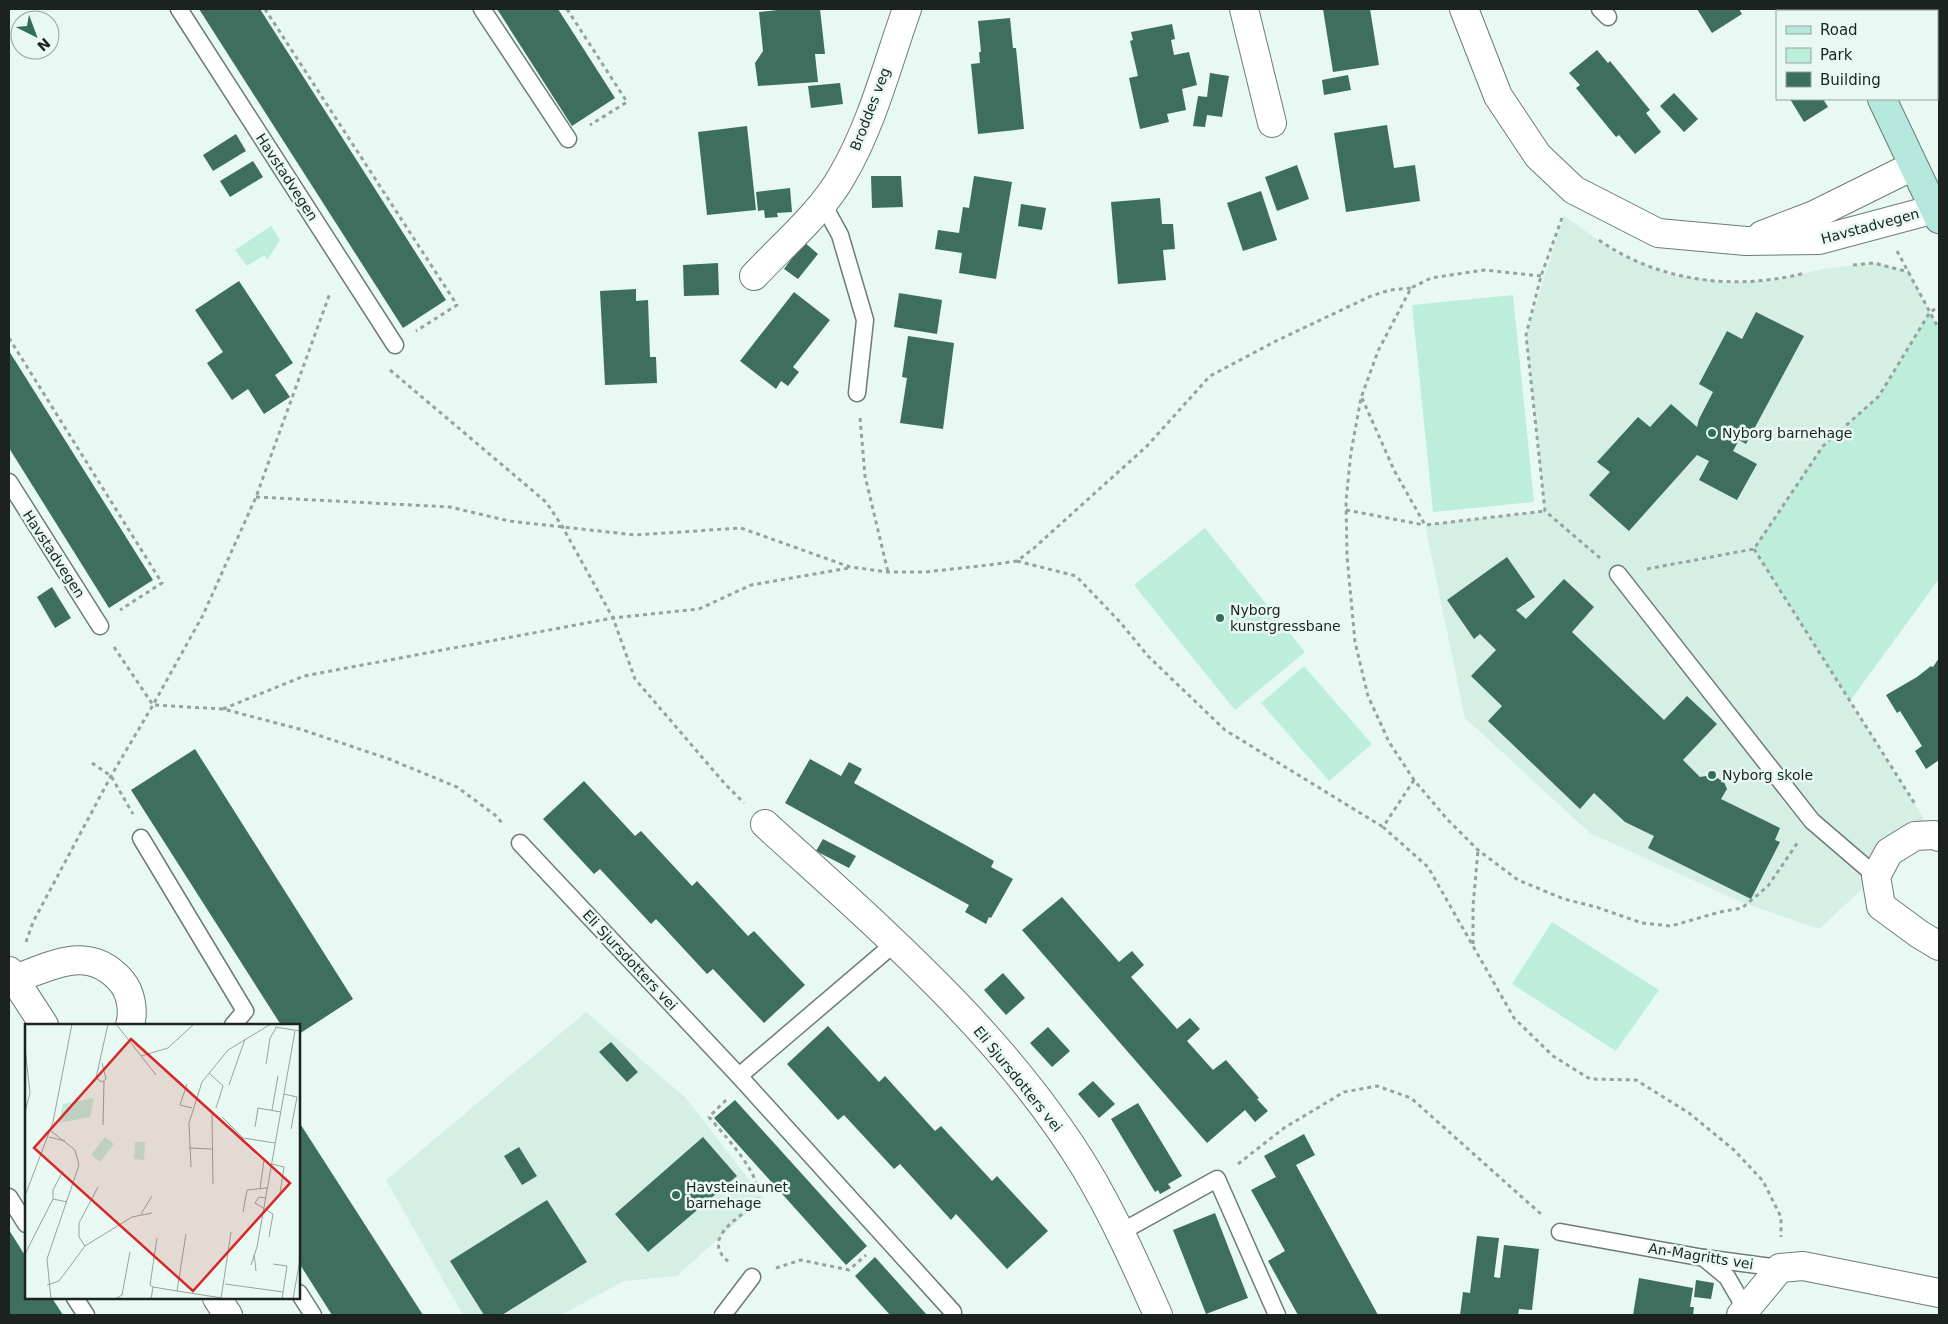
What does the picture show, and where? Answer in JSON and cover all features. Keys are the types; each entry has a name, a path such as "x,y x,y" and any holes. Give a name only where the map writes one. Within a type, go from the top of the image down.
{"street":[{"name":"Broddes veg","path":"754,276 823,204 842,177 866,127 907,9"},
{"path":"1244,9 1272,123"},
{"name":"Havstadvegen","path":"1464,9 1498,96 1538,156 1574,190 1658,233 1746,241 1819,240 1882,224 1937,214"},
{"path":"1882,100 1937,214"},
{"name":"Havstadvegen","path":"1746,241 1814,215 1913,166"},
{"name":"Eli Sjursdotters vei","path":"765,824 894,943 986,1035 1046,1110 1086,1168 1121,1232 1158,1315"},
{"path":"1937,836 1915,836 1889,852 1876,876 1881,906 1939,946"},
{"path":"43,1024 10,977 66,960 84,959 96,962 113,971 125,985 131,1000 132,1018 130,1024"},
{"path":"1780,1268 1803,1266 1939,1292"},
{"name":"An-Magritts vei","path":"1743,1312 1780,1268"},
{"path":"218,1299 228,1315"}],"lane":[{"name":"Havstadvegen","path":"179,9 395,344"},
{"path":"482,9 568,139"},
{"path":"823,204 840,235 865,320 857,393"},
{"name":"Havstadvegen","path":"9,482 99,625"},
{"path":"1618,574 1812,821 1876,876"},
{"path":"141,838 245,1011 233,1024"},
{"name":"Eli Sjursdotters vei","path":"520,843 739,1076 954,1312"},
{"path":"739,1076 894,943"},
{"path":"1121,1232 1217,1179 1277,1315"},
{"path":"9,1197 25,1222"},
{"name":"An-Magritts vei","path":"1560,1232 1704,1258 1780,1268"},
{"path":"1704,1258 1726,1277 1743,1312"},
{"path":"723,1315 752,1277"},
{"path":"300,1295 313,1315"},
{"path":"76,1299 86,1315"}],"path":[{"path":"265,9 457,304 395,344"},
{"path":"567,9 627,102 568,139"},
{"path":"1574,190 1541,276 1526,335 1545,511 1618,574 1754,549 1823,446 1879,396 1930,312 1939,307"},
{"path":"1882,224 1939,329"},
{"path":"10,977 33,922 111,776 203,615 256,497 342,262"},
{"path":"1017,561 1034,548 1147,446 1210,376 1276,341 1371,296 1390,290 1411,288 1431,278 1484,270 1541,276"},
{"path":"1411,288 1378,350 1361,398 1351,452 1346,510 1346,556 1355,642 1368,696 1388,742 1414,780 1447,819 1478,850 1518,880 1564,899 1596,907 1642,923 1671,926 1720,912 1742,908 1768,886 1812,821"},
{"path":"386,330 376,358 546,502 562,526 613,618 635,679 725,784 765,824"},
{"path":"9,338 162,583 99,625 153,704"},
{"path":"857,393 865,476 888,572"},
{"path":"1361,398 1394,470 1424,525"},
{"path":"256,497 450,507 509,521 635,535 741,528 850,567 888,572 925,572 1017,561 1076,576 1120,622 1148,656 1225,730 1383,827 1428,867 1514,1018 1553,1056 1590,1079 1636,1080 1689,1113 1734,1150 1763,1181 1781,1217 1780,1268"},
{"path":"1346,510 1424,525 1545,511"},
{"path":"1754,549 1937,836"},
{"path":"223,710 304,676 613,618 698,609 751,585 850,567"},
{"path":"153,704 223,710 304,730 389,759 457,787 495,816 520,843"},
{"path":"92,763 111,776 141,828 141,838"},
{"path":"1383,827 1414,780"},
{"path":"1473,945 1478,850"},
{"path":"722,1258 717,1245 720,1234 756,1203 759,1198 756,1181 744,1161 709,1117 736,1091 739,1076"},
{"path":"1217,1179 1284,1128 1344,1092 1377,1086 1412,1098 1560,1232"},
{"path":"801,1260 849,1270 884,1237"}],"shaded area":[{"path":"1564,216 1617,253 1667,274 1728,283 1777,280 1823,269 1874,263 1909,272 1930,312 1879,396 1823,446 1754,549 1934,835 1876,876 1819,929 1741,902 1590,833 1465,718 1425,525 1545,511 1526,335"},
{"path":"586,1012 686,1098 763,1198 677,1276 624,1281 561,1315 463,1315 386,1180"}],"green space":[{"path":"271,226 280,240 267,260 264,255 247,266 235,250"},
{"path":"1513,295 1534,502 1433,512 1412,305"},
{"path":"1930,312 1939,329 1939,579 1850,701 1754,549 1823,446 1879,396"},
{"name":"Nyborg kunstgressbane","path":"1205,528 1305,652 1235,710 1134,585"},
{"path":"1304,666 1372,744 1329,781 1261,703"},
{"path":"1552,922 1659,990 1616,1051 1512,984"}],"building":[{"path":"199,9 260,9 446,300 403,328"},
{"path":"497,9 558,9 615,98 572,126"},
{"path":"787,9 820,9 825,54 815,54 818,82 758,86 755,63 763,51 759,12"},
{"path":"1323,9 1370,9 1379,65 1333,72"},
{"path":"1697,9 1739,9 1742,14 1712,33"},
{"path":"1010,18 1013,48 1016,48 1024,129 978,134 971,64 980,63 979,52 981,52 978,21"},
{"path":"1172,24 1175,39 1171,40 1174,55 1189,52 1197,85 1182,89 1186,110 1167,114 1169,122 1140,129 1129,78 1138,76 1130,41 1133,40 1131,32"},
{"path":"1597,50 1608,63 1610,61 1650,110 1646,113 1661,132 1635,154 1619,135 1616,137 1576,88 1580,85 1569,73"},
{"path":"1210,73 1229,76 1222,117 1207,115 1205,127 1193,126 1198,96 1207,97"},
{"path":"1348,75 1351,90 1324,95 1322,80"},
{"path":"840,83 843,104 811,108 808,86"},
{"path":"1674,93 1698,119 1684,132 1660,106"},
{"path":"1791,100 1824,100 1828,107 1804,122"},
{"path":"1387,125 1394,168 1415,165 1420,201 1346,212 1334,133"},
{"path":"747,126 756,210 707,215 698,132"},
{"path":"236,134 246,151 213,171 203,155"},
{"path":"253,161 263,177 230,197 220,181"},
{"path":"1297,165 1309,199 1277,211 1265,177"},
{"path":"871,176 901,176 903,207 872,208"},
{"path":"974,176 1012,182 996,279 959,273 962,253 935,249 938,230 959,233 963,207 969,208"},
{"path":"790,188 792,212 777,213 778,217 765,218 764,210 758,211 756,192"},
{"path":"1261,191 1277,240 1243,251 1227,203"},
{"path":"1160,198 1162,224 1173,224 1175,249 1163,250 1166,280 1118,284 1111,202"},
{"path":"1021,204 1046,208 1042,230 1018,226"},
{"path":"804,242 818,254 798,279 784,269"},
{"path":"718,263 719,295 684,296 683,265"},
{"path":"239,281 293,363 275,375 290,397 264,414 248,389 232,400 207,363 223,352 195,310"},
{"path":"636,289 636,301 648,300 650,357 656,357 657,383 605,385 600,291"},
{"path":"794,292 830,320 793,367 799,372 788,386 781,381 776,389 740,361"},
{"path":"899,293 942,300 937,334 894,327"},
{"path":"1756,312 1804,336 1746,444 1739,440 1733,451 1757,464 1737,500 1699,480 1709,461 1697,455 1629,531 1589,495 1610,472 1597,462 1638,417 1650,427 1671,404 1697,427 1699,419 1713,392 1699,384 1727,331 1742,339"},
{"path":"908,336 954,343 943,429 900,423 907,378 902,377"},
{"path":"9,351 153,580 109,608 9,448"},
{"path":"1507,557 1535,597 1516,610 1526,619 1564,579 1594,607 1572,632 1664,720 1687,696 1717,724 1683,760 1700,777 1712,775 1724,782 1727,789 1721,799 1780,828 1775,840 1780,842 1751,899 1648,848 1654,836 1625,822 1594,793 1580,809 1488,721 1502,706 1471,676 1496,650 1480,634 1474,639 1447,600"},
{"path":"52,587 71,618 55,628 37,597"},
{"path":"1939,658 1939,760 1926,769 1915,751 1922,746 1900,711 1897,713 1886,695 1917,677 1931,666 1933,667"},
{"path":"195,749 353,999 300,1033 300,1024 280,1024 131,790"},
{"path":"810,759 841,776 849,762 862,769 854,783 994,861 991,867 1013,879 986,924 965,912 969,905 785,803"},
{"path":"584,781 635,836 641,831 692,886 697,881 748,936 754,931 805,985 764,1023 713,969 707,974 656,919 651,924 600,869 594,874 543,819"},
{"path":"823,839 856,856 849,868 816,851"},
{"path":"1062,897 1119,962 1132,951 1144,965 1131,977 1177,1029 1190,1018 1200,1029 1187,1041 1213,1070 1226,1060 1268,1111 1255,1122 1245,1110 1207,1143 1022,930"},
{"path":"1003,973 1025,998 1006,1015 984,990"},
{"path":"828,1026 879,1082 885,1076 935,1131 941,1126 992,1181 997,1176 1048,1231 1007,1269 956,1214 951,1220 900,1164 894,1169 844,1115 838,1120 787,1064"},
{"path":"1048,1027 1070,1051 1052,1067 1030,1043"},
{"path":"611,1042 638,1072 627,1082 599,1052"},
{"path":"1093,1081 1115,1104 1099,1118 1078,1094"},
{"path":"735,1100 867,1246 846,1265 714,1118"},
{"path":"1138,1103 1182,1176 1168,1184 1171,1188 1160,1194 1158,1190 1155,1192 1111,1119"},
{"path":"300,1124 423,1315 332,1315 300,1265"},
{"path":"1304,1134 1315,1155 1296,1165 1378,1315 1298,1315 1268,1261 1285,1251 1251,1190 1276,1177 1264,1156"},
{"path":"703,1137 737,1176 648,1252 615,1214"},
{"path":"519,1147 537,1176 522,1185 504,1156"},
{"path":"547,1200 587,1262 502,1315 484,1315 450,1261"},
{"path":"1215,1213 1248,1298 1206,1314 1173,1230"},
{"path":"9,1230 25,1255 25,1299 53,1299 63,1315 9,1315"},
{"path":"1477,1236 1499,1238 1494,1277 1500,1278 1504,1245 1539,1249 1532,1310 1519,1309 1518,1315 1460,1315 1463,1292 1470,1293"},
{"path":"875,1257 927,1315 890,1315 855,1276"},
{"path":"1639,1278 1693,1288 1690,1307 1694,1307 1693,1315 1633,1315"},
{"path":"1696,1280 1714,1283 1711,1299 1694,1297"}],"place":[{"name":"Nyborg barnehage","path":"1712,433"},
{"name":"Nyborg kunstgressbane","path":"1220,618"},
{"name":"Nyborg skole","path":"1712,775"},
{"name":"Havsteinaunet barnehage","path":"676,1195"}]}
